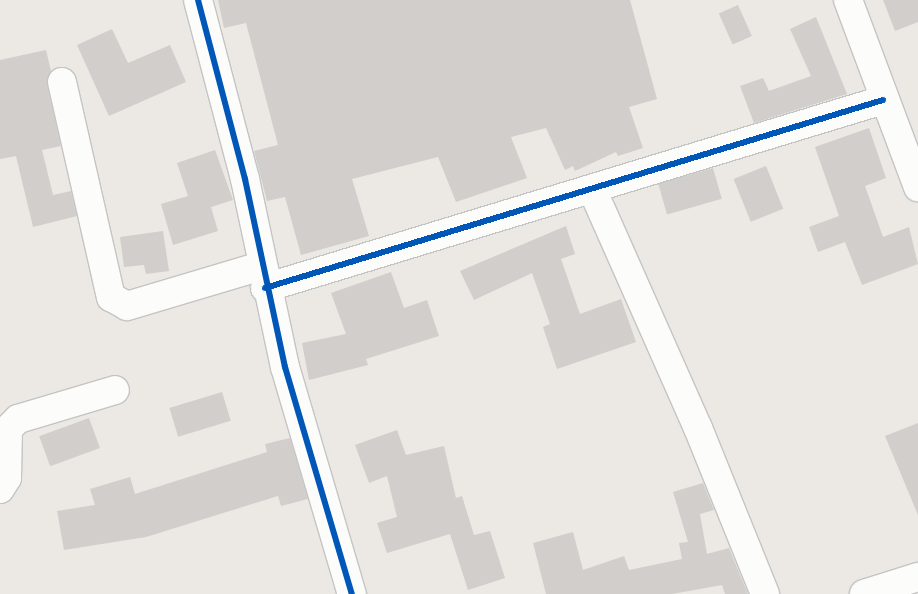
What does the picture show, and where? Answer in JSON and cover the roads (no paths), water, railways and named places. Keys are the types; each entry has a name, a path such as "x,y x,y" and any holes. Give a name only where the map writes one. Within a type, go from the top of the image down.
{"street":[{"path":"198,0 245,179 263,277 352,594"},
{"path":"848,0 883,100 918,187"},
{"path":"62,82 111,297 127,306 263,277 592,189 883,100"},
{"path":"592,189 765,594"},
{"path":"0,489 7,478 8,429 18,419 115,390"},
{"path":"864,594 918,577"}]}
